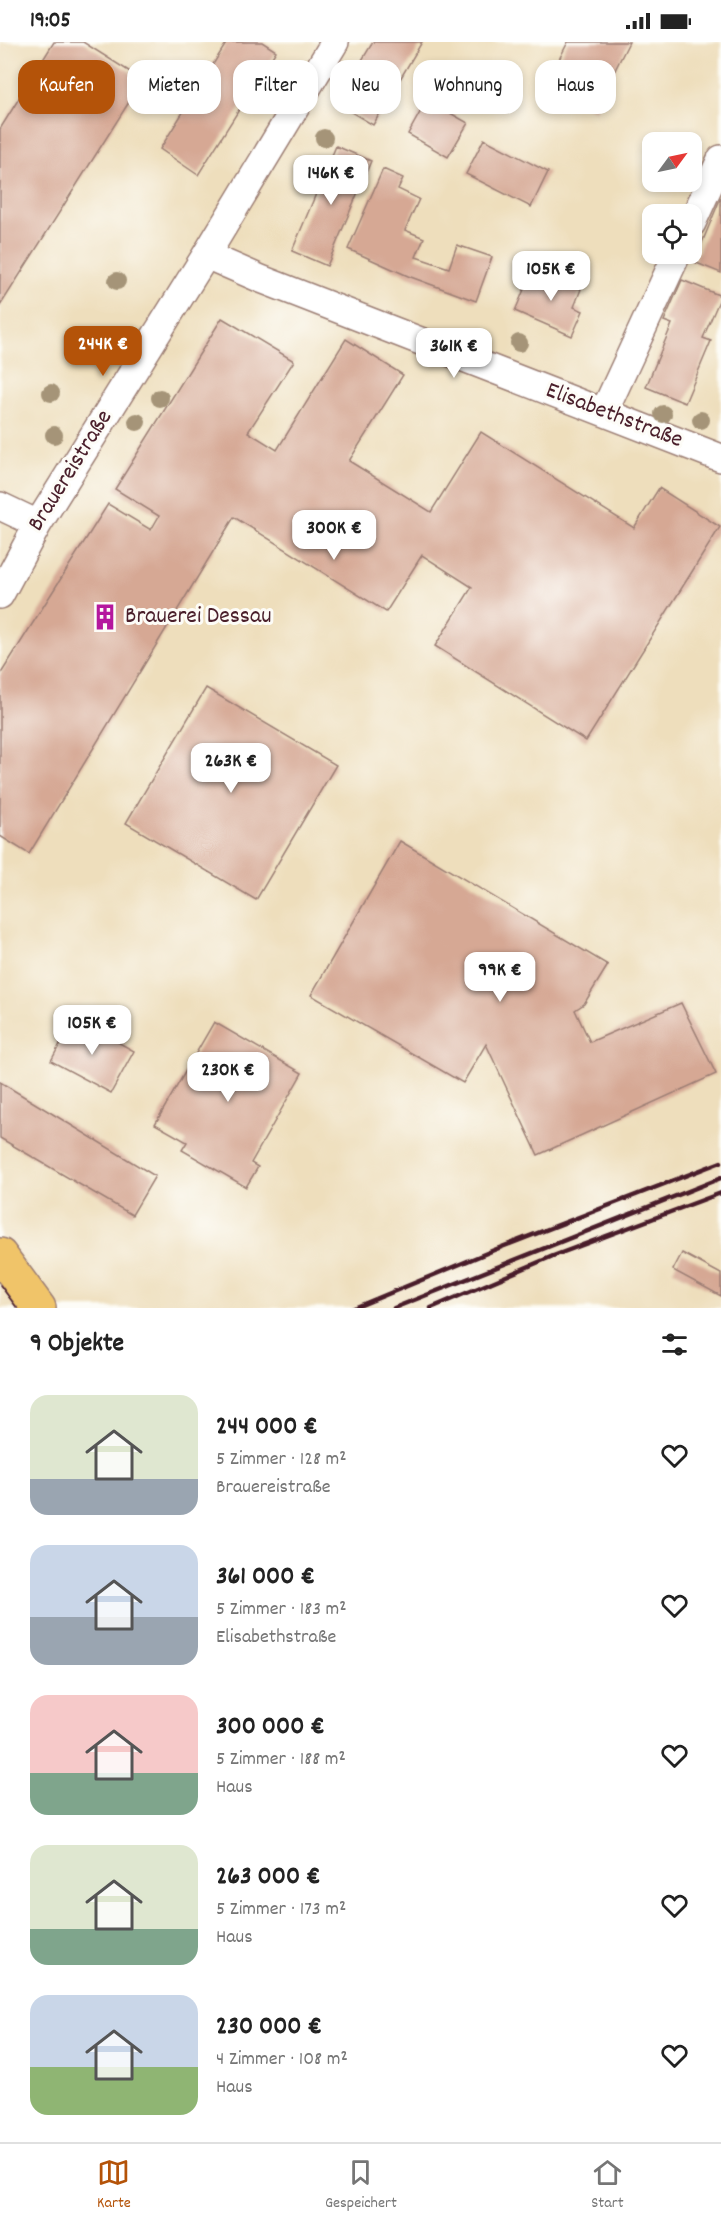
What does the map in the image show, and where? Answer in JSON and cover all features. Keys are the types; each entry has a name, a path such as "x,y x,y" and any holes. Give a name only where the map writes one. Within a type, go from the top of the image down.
{"main road":[{"path":"0,1256 39,1308"}],"street":[{"name":"Brauereistraße","path":"0,595 38,524 206,255 335,42"},
{"path":"701,204 721,159"},
{"name":"Elisabethstraße","path":"206,255 261,279 721,458"},
{"path":"604,412 672,264"},
{"path":"0,506 38,524"}],"building":[{"path":"54,42 83,42 111,60 43,60"},
{"path":"227,42 262,42 276,51 270,60 233,60 233,114 236,114 198,175 160,149 182,114 221,114 221,60 216,60"},
{"path":"373,42 422,42 401,78 401,60 362,60"},
{"path":"568,42 629,42 616,68 616,60 559,60"},
{"path":"115,62 127,70 127,105 0,306 0,129 18,100 18,114 115,114"},
{"path":"354,114 379,114 373,125"},
{"path":"419,114 452,114 468,123 448,157 408,134"},
{"path":"484,139 548,172 531,207 466,174"},
{"path":"336,146 371,161 327,266 292,251"},
{"path":"383,169 403,178 398,189 419,199 405,230 424,238 416,257 449,268 457,245 492,257 476,301 408,276 348,249"},
{"path":"721,197 721,273 699,264 702,264 702,243"},
{"path":"533,268 581,289 574,307 583,311 572,336 515,311"},
{"path":"682,280 721,296 703,338 711,341 685,403 646,387 672,324 664,321"},
{"path":"222,318 294,361 248,432 277,450 346,339 403,375 349,461 431,512 481,432 634,528 659,488 720,527 586,741 435,646 472,587 422,555 386,612 234,517 29,854 0,836 0,675 108,504 151,530 159,516 115,489"},
{"path":"206,688 336,765 256,900 126,823"},
{"path":"400,841 608,965 584,1004 575,1010 590,1042 681,1003 716,1074 538,1155 486,1044 463,1083 311,995"},
{"path":"74,1018 134,1051 111,1093 51,1061"},
{"path":"214,1022 302,1073 251,1163 258,1167 246,1187 182,1150 187,1142 155,1124"},
{"path":"0,1082 155,1176 132,1215 0,1138"},
{"path":"682,1253 721,1274 721,1296 673,1270"}],"tram line":[{"path":"0,1285 17,1308"}],"railway":[{"path":"354,1308 494,1250 721,1162"},
{"path":"394,1308 721,1178"},
{"path":"431,1308 553,1256 721,1193"}],"place":[{"name":"Brauerei Dessau","path":"105,617"}]}
